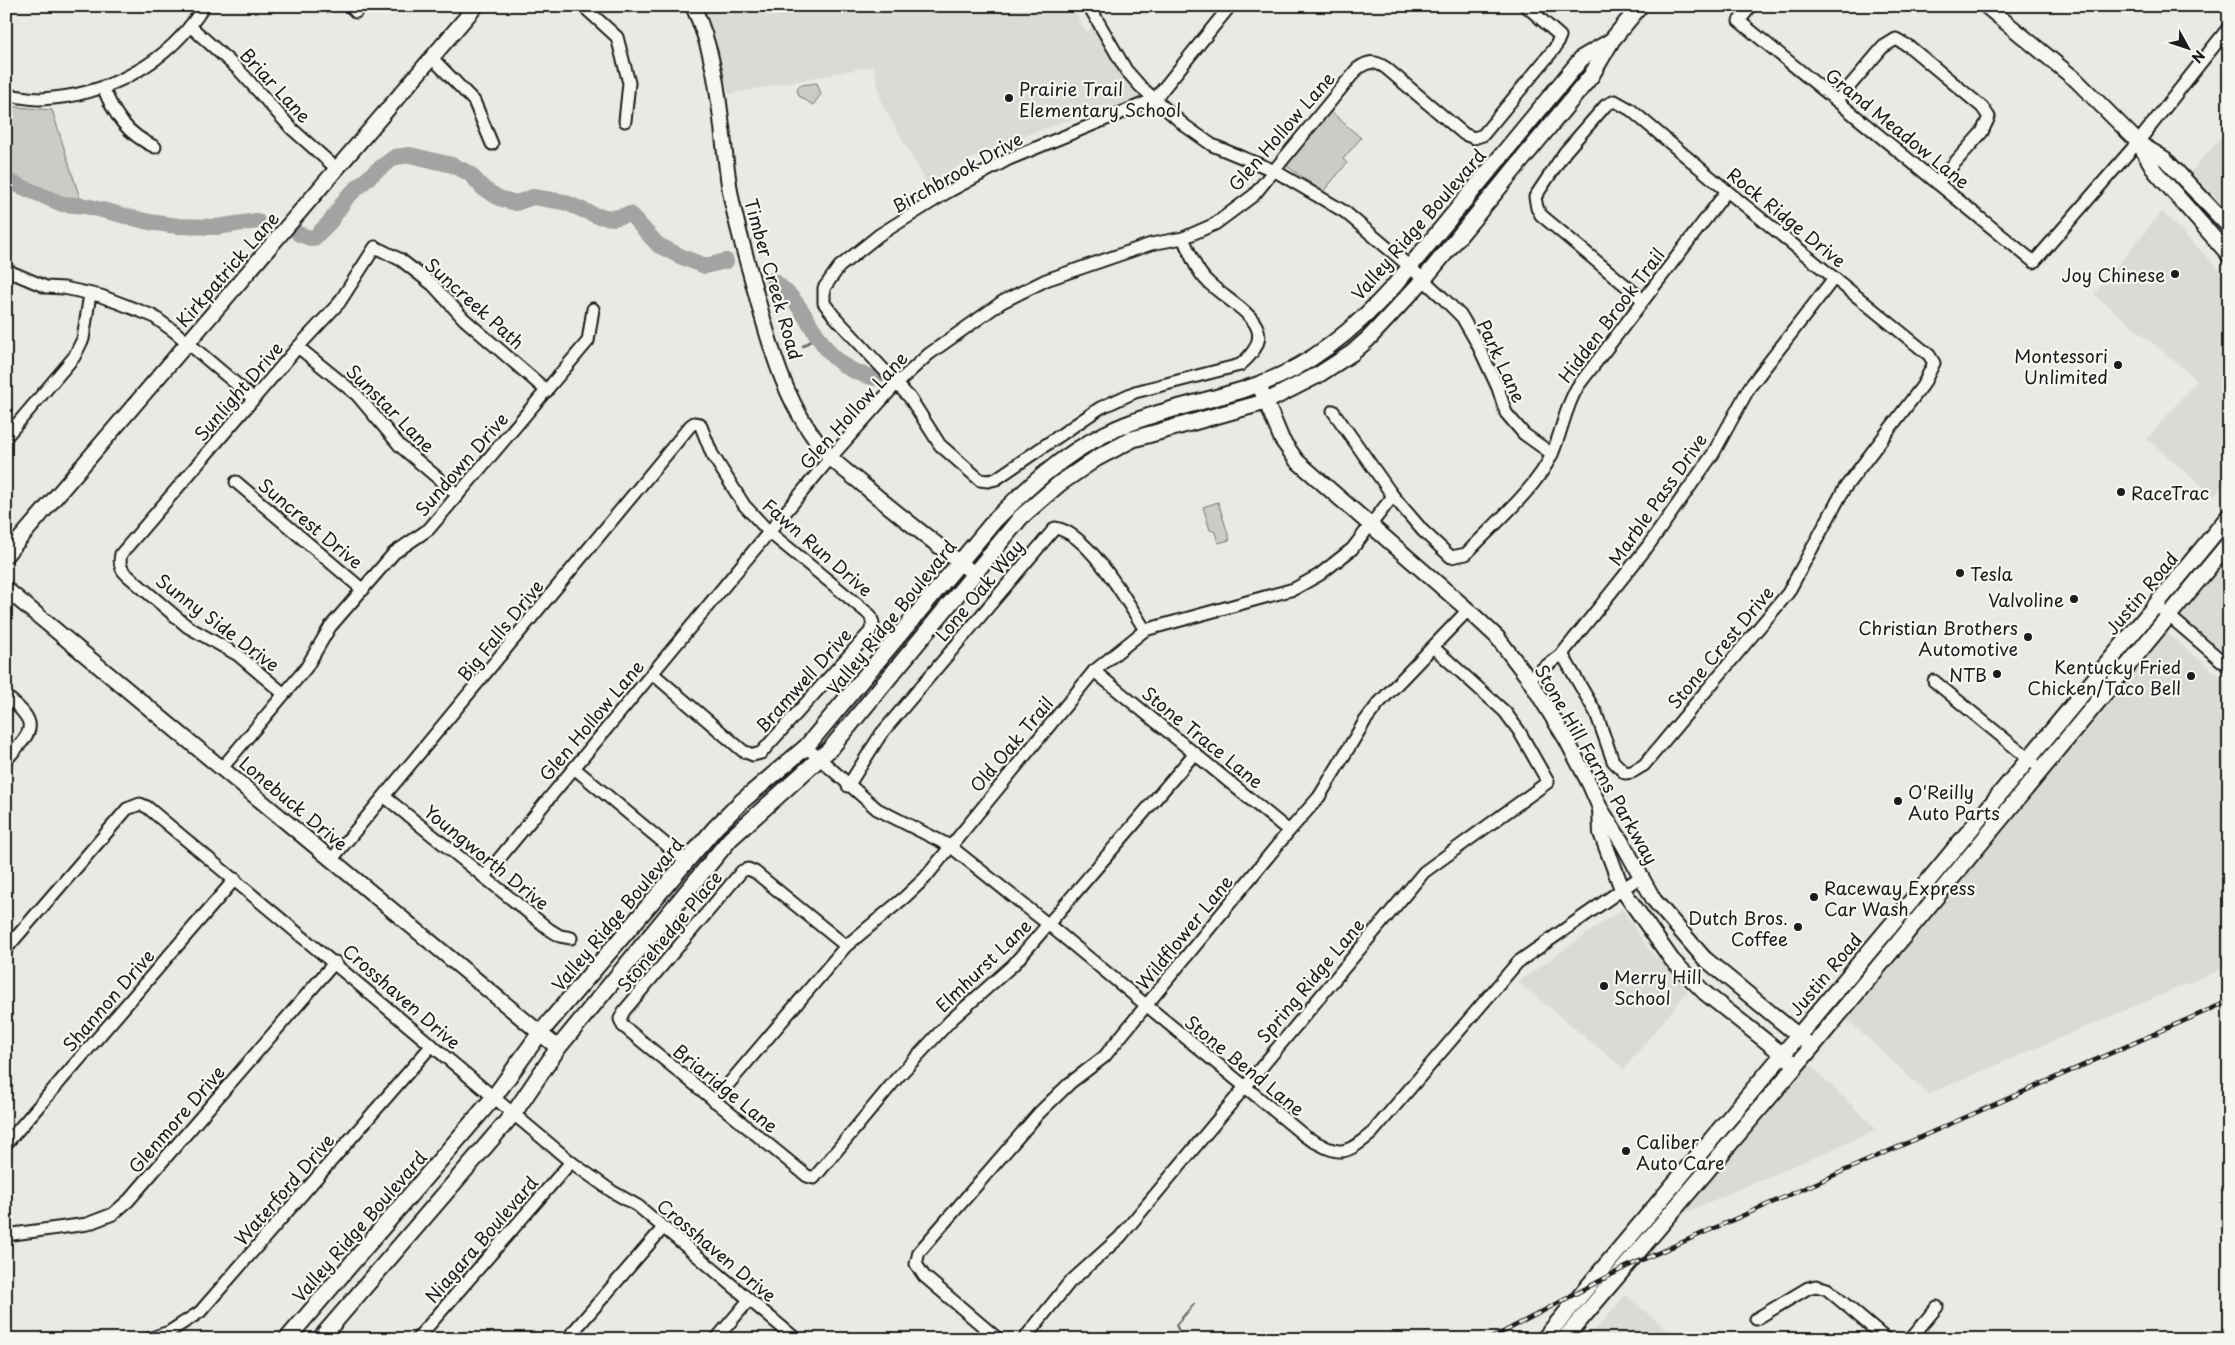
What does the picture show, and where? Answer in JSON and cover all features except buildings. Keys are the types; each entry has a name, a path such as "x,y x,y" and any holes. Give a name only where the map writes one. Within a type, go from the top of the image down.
{"main road":[{"name":"Valley Ridge Boulevard","path":"320,1339 514,1113 558,1048 730,839 819,759 864,710 1021,517 1059,484 1097,458 1133,439 1264,402 1318,375 1352,353 1423,280 1591,76 1612,40 1640,6"},
{"name":"Valley Ridge Boulevard","path":"287,1339 494,1097 540,1033 715,828 741,802 806,747 960,562 1011,504 1038,478 1074,452 1133,421 1259,385 1299,365 1340,337 1375,307 1410,267 1582,58 1612,40"},
{"name":"Justin Road","path":"1564,1339 1812,1046 2028,759 2229,516"},
{"name":"Justin Road","path":"1544,1339 1799,1036 2040,769 2229,543"}],"street":[{"path":"6,95 39,99 71,96 103,87 130,76 152,62 190,26 204,6"},
{"name":"Kirkpatrick Lane","path":"6,555 476,6"},
{"path":"583,6 617,37 629,83 625,121"},
{"name":"Timber Creek Road","path":"692,6 698,18 712,65 722,114 732,204 772,352 801,420 831,457 882,501 974,574"},
{"name":"Park Lane","path":"1089,6 1126,70 1184,125 1212,145 1275,171 1345,212 1410,267 1462,317 1477,343 1498,388 1506,412 1524,434 1552,454"},
{"name":"Birchbrook Drive","path":"1183,238 1196,266 1208,282 1245,310 1258,328 1259,345 1240,365 1134,392 1100,408 996,479 988,481 975,477 940,445 910,398 824,303 824,288 839,267 879,235 946,193 1009,159 1155,99 1230,6"},
{"name":"Glen Hollow Lane","path":"484,877 831,457 896,384 928,354 1002,302 1046,280 1151,244 1183,238 1215,224 1254,196 1357,69 1368,62 1377,62 1386,68 1464,134 1474,138 1483,135 1555,48 1560,36 1526,6"},
{"name":"Grand Meadow Lane","path":"1752,6 1739,21 2034,262 2138,142"},
{"path":"1986,6 2076,80 2138,142 2165,159 2229,227"},
{"name":"Briar Lane","path":"190,26 239,70 292,129 337,168"},
{"path":"2138,142 2229,28"},
{"path":"1837,101 1883,47 1896,39 1910,47 1982,107 1988,117 1982,132 1937,183"},
{"path":"432,58 474,101 492,144"},
{"path":"103,87 114,112 124,127 141,141 155,148"},
{"name":"Rock Ridge Drive","path":"1643,300 1542,214 1537,208 1535,197 1565,152 1606,105 1615,101 1631,110 1727,192 1929,355 1934,364"},
{"path":"2138,142 2155,171 2229,255"},
{"name":"Hidden Brook Trail","path":"1393,496 1423,531 1451,557 1466,554 1539,475 1552,454 1569,400 1643,300 1727,192"},
{"name":"Sunlight Drive","path":"121,554 298,347 339,303 375,247"},
{"name":"Suncreek Path","path":"375,247 401,260 433,285 464,319 547,391"},
{"path":"6,270 46,287 64,288 90,294 130,306 153,316 254,398"},
{"name":"Marble Pass Drive","path":"1529,679 1562,654 1682,500 1713,454 1749,388 1834,278"},
{"path":"6,437 74,357 83,339 90,294"},
{"name":"Sundown Drive","path":"222,768 306,668 330,627 394,553 429,529 588,341 593,309"},
{"name":"Sunstar Lane","path":"298,347 357,395 400,446 458,496"},
{"name":"Stone Crest Drive","path":"1562,654 1596,713 1613,761 1624,773 1632,772 1644,765 1788,593 1844,489 1923,385 1934,364"},
{"name":"Stone Hill Farms Parkway","path":"1259,385 1264,402 1282,440 1297,461 1497,637 1529,679 1566,739 1590,783 1600,808 1623,844 1654,900 1704,958 1812,1046"},
{"path":"1334,411 1393,496"},
{"name":"Fawn Run Drive","path":"694,423 702,426 712,454 744,505 770,532 870,615 873,623"},
{"name":"Big Falls Drive","path":"332,859 694,423"},
{"name":"Suncrest Drive","path":"236,482 363,590"},
{"name":"Old Oak Trail","path":"714,1101 846,946 905,898 925,878 1094,672 1145,630 1294,589 1340,560 1352,549 1393,496"},
{"name":"Lone Oak Way","path":"848,786 881,734 1055,528 1070,534 1106,569 1145,630"},
{"name":"Sunny Side Drive","path":"121,554 120,566 127,575 188,627 231,650 284,694"},
{"name":"Lonebuck Drive","path":"6,589 558,1048"},
{"path":"2155,604 2229,668"},
{"name":"Wildflower Lane","path":"998,1339 924,1276 916,1264 919,1252 1039,1114 1070,1083 1104,1056 1319,797 1365,721 1378,704 1468,610"},
{"name":"Bramwell Drive","path":"652,674 743,751 753,755 761,753 870,632 873,623"},
{"name":"Spring Ridge Lane","path":"1024,1339 1069,1283 1120,1237 1424,872 1548,782 1520,730 1505,712 1433,647"},
{"name":"Stone Trace Lane","path":"1094,672 1289,831"},
{"path":"1934,681 2040,769"},
{"path":"6,696 25,712 30,724 27,738 6,760"},
{"name":"Stone Bend Lane","path":"806,747 848,786 888,816 950,846 1306,1137 1332,1150 1344,1152 1353,1149 1372,1133 1518,962 1640,877"},
{"name":"Elmhurst Lane","path":"814,1178 897,1078 951,1020 1014,964 1049,925 1195,753"},
{"path":"574,768 687,862"},
{"name":"Youngworth Drive","path":"385,797 550,930 560,936 571,938"},
{"name":"Crosshaven Drive","path":"6,949 127,809 140,804 147,807 335,962 572,1162 606,1188 638,1206 796,1339"},
{"path":"1600,808 1600,833 1622,890 1672,960 1705,993 1796,1065"},
{"name":"Stonehedge Place","path":"620,1019 624,1011 742,871 748,869 755,872 846,946"},
{"name":"Shannon Drive","path":"6,1144 235,879"},
{"path":"1689,977 1704,958"},
{"name":"Glenmore Drive","path":"6,1235 87,1224 113,1214 129,1200 335,962"},
{"name":"Briaridge Lane","path":"620,1019 623,1026 714,1101 807,1176 814,1178"},
{"name":"Waterford Drive","path":"148,1339 169,1332 200,1312 432,1045"},
{"name":"Niagara Boulevard","path":"417,1339 572,1162"},
{"path":"567,1339 663,1228"},
{"path":"1756,1320 1808,1288 1816,1286 1827,1289 1886,1339"},
{"path":"716,1339 749,1300"},
{"path":"1910,1339 1937,1307"}],"shaded area":[{"name":"Prairie Trail Elementary School","path":"700,6 1072,6 1086,32 1094,26 1141,101 1066,121 996,146 927,183 881,102 874,66 729,94"},
{"path":"817,83 821,94 813,105 799,96 797,89 801,85"},
{"path":"6,106 52,110 83,208 40,198 6,183"},
{"path":"1330,111 1361,138 1343,159 1347,163 1323,192 1287,166"},
{"path":"2229,128 2229,214 2189,174"},
{"path":"2162,212 2229,279 2229,478 2214,496 2147,439 2197,380 2094,294"},
{"path":"1218,502 1230,540 1218,543 1215,532 1210,530 1203,507"},
{"path":"2229,553 2229,656 2178,614"},
{"path":"2165,631 2229,684 2229,966 1928,1094 1845,1017"},
{"name":"Merry Hill School","path":"1622,909 1647,947 1688,991 1624,1069 1518,982"},
{"path":"1809,1064 1877,1130 1679,1215 1780,1096"},
{"path":"1626,1295 1660,1324 1677,1339 1587,1339"}],"waterway":[{"path":"299,234 313,239 330,222 347,197 376,171 395,157 410,155 452,165 469,173 484,189 499,198 516,203 533,197 564,202 597,216 614,218 630,214 658,245 682,257 705,266 726,261"},
{"path":"6,180 62,204 86,206 149,222 178,226 216,227 257,221"},
{"path":"773,280 793,299 825,348 834,357 858,373 875,378"},
{"path":"803,346 817,337"},
{"path":"1183,1339 1176,1325 1194,1304"}],"railway":[{"path":"1490,1339 1626,1267 2229,1001"}],"place":[{"name":"Prairie Trail Elementary School","path":"1009,98"},
{"name":"Joy Chinese","path":"2175,274"},
{"name":"Montessori Unlimited","path":"2118,365"},
{"name":"RaceTrac","path":"2121,492"},
{"name":"Tesla","path":"1960,573"},
{"name":"Valvoline","path":"2074,599"},
{"name":"Christian Brothers Automotive","path":"2028,637"},
{"name":"NTB","path":"1997,674"},
{"name":"Kentucky Fried Chicken/Taco Bell","path":"2191,676"},
{"name":"O'Reilly Auto Parts","path":"1898,801"},
{"name":"Raceway Express Car Wash","path":"1814,897"},
{"name":"Dutch Bros. Coffee","path":"1798,927"},
{"name":"Merry Hill School","path":"1604,986"},
{"name":"Caliber Auto Care","path":"1626,1151"}]}
